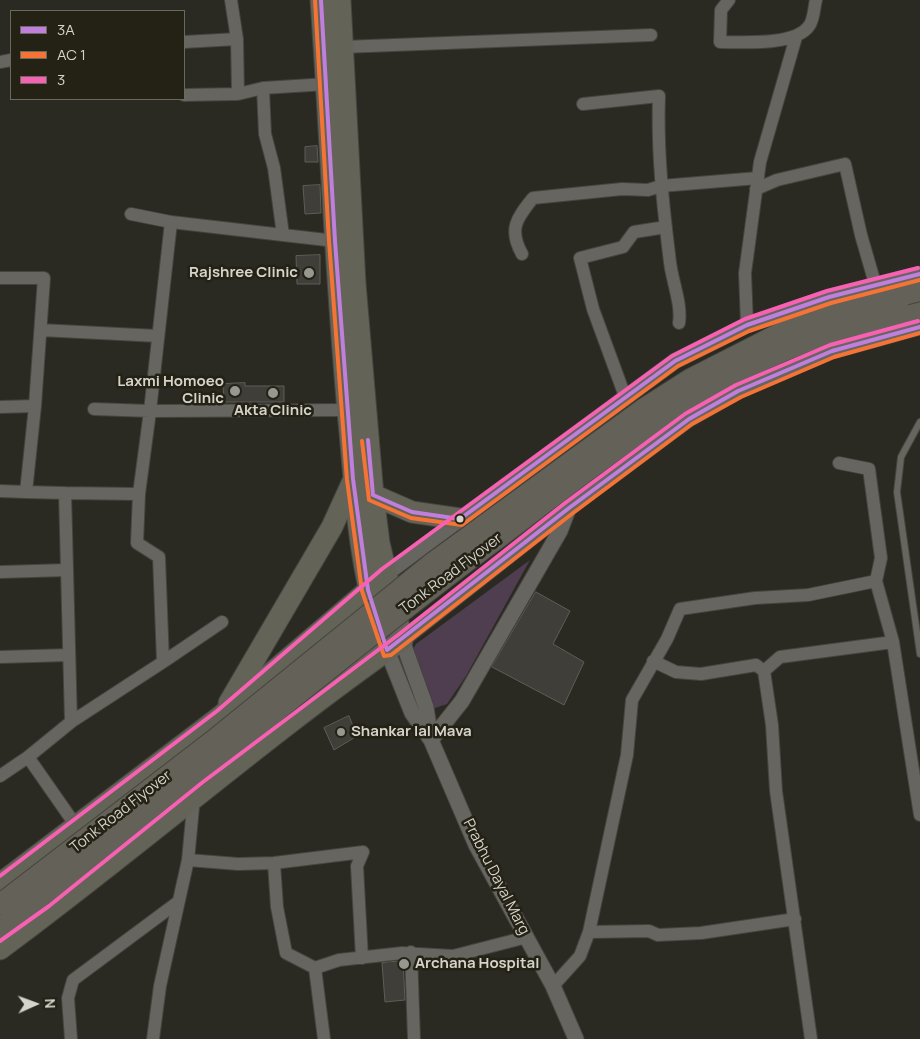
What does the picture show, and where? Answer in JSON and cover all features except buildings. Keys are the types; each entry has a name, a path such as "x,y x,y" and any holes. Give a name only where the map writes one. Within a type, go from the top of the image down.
{"highway":[{"path":"321,0 347,410 362,558 368,590 395,645"},
{"path":"340,0 354,283 373,494 395,645"},
{"path":"221,716 332,527 354,479"},
{"path":"373,494 412,512 460,519"},
{"path":"0,884 221,716 386,574"},
{"path":"0,949 53,910 194,797 395,645"}],"main road":[{"name":"Tonk Road Flyover","path":"0,904 196,754 432,563 642,409 690,379 792,327 852,308 920,291"},
{"name":"Tonk Road Flyover","path":"0,927 223,757 444,578 653,425 699,395 799,345 915,318"}],"street":[{"path":"231,0 236,38 238,94"},
{"path":"729,0 721,10 720,42 766,41 796,37 810,26 816,0"},
{"path":"343,47 652,35"},
{"path":"746,325 745,273 760,162 796,37"},
{"path":"185,42 236,38"},
{"path":"185,95 238,94 263,88 327,84"},
{"path":"263,88 265,134 274,168 283,235"},
{"path":"583,104 659,96 658,135 661,186 672,284 680,315 679,323"},
{"path":"522,254 515,241 516,219 533,198 622,189 648,190 661,186 757,183 846,164 860,235 874,280"},
{"path":"131,214 171,222 335,241"},
{"path":"163,662 159,557 136,543 139,494 171,222"},
{"path":"626,399 593,309 580,258 623,247 634,232 666,227"},
{"path":"386,574 563,442 626,399 674,361 746,325 829,297 920,274"},
{"path":"0,278 44,278 35,406 26,492"},
{"path":"395,645 569,508 689,419 738,391 915,318"},
{"path":"41,330 158,336"},
{"path":"0,407 35,406"},
{"path":"94,409 150,411 347,410"},
{"path":"839,463 869,469 881,558 876,581 893,642 920,815"},
{"path":"0,491 139,494"},
{"path":"65,493 71,722"},
{"path":"431,740 462,701 560,530 569,508"},
{"path":"0,572 66,570"},
{"path":"554,986 580,956 589,932 627,754 632,700 667,639 680,610 755,598 808,595 876,581"},
{"path":"0,776 28,758 71,722 222,622"},
{"path":"764,672 780,658 893,642"},
{"name":"Prabhu Dayal Marg","path":"395,645 412,714 431,740 476,845 554,986 576,1039"},
{"path":"0,657 69,655"},
{"path":"653,661 676,672 701,674 756,665 764,672 772,725 776,792 812,1039"},
{"path":"28,758 72,820 73,830"},
{"path":"143,777 194,797 188,860 160,986 152,1039"},
{"path":"188,860 238,864 274,863 363,852 357,866 362,958"},
{"path":"274,863 277,907 286,953 315,968 338,960 411,952 454,956 527,937"},
{"path":"71,1039 68,998 73,980 178,902"},
{"path":"589,932 649,931 658,935 701,933 795,919"},
{"path":"411,952 414,1039"},
{"path":"315,968 324,1039"}],"lane":[{"path":"920,422 900,457 897,492 920,654"}],"shaded area":[{"path":"530,560 466,676 447,704 432,709 411,653 416,644"}],"transit line":[{"path":"315,0 329,241 347,480 362,591 384,656 391,655 573,513 692,424 741,397 834,357 920,333"},
{"name":"3A","path":"321,0 335,241 353,479 368,590 387,650 569,508 689,419 738,391 832,351 920,327"},
{"name":"3","path":"0,876 217,711 382,569 672,356 745,319 827,291 918,268"},
{"name":"3A","path":"368,440 373,495 412,512 460,519 675,361 747,325 829,297 920,274"},
{"path":"362,441 369,500 411,518 462,525 678,366 749,331 831,303 920,280"},
{"name":"3","path":"0,941 49,906 203,782 398,635 565,503 685,414 736,385 830,345 918,321"}],"place":[{"name":"Rajshree Clinic","path":"309,273"},
{"name":"Laxmi Homoeo Clinic","path":"235,391"},
{"name":"Akta Clinic","path":"273,393"},
{"name":"Shankar lal Mava","path":"341,732"},
{"name":"Archana Hospital","path":"404,964"}]}
